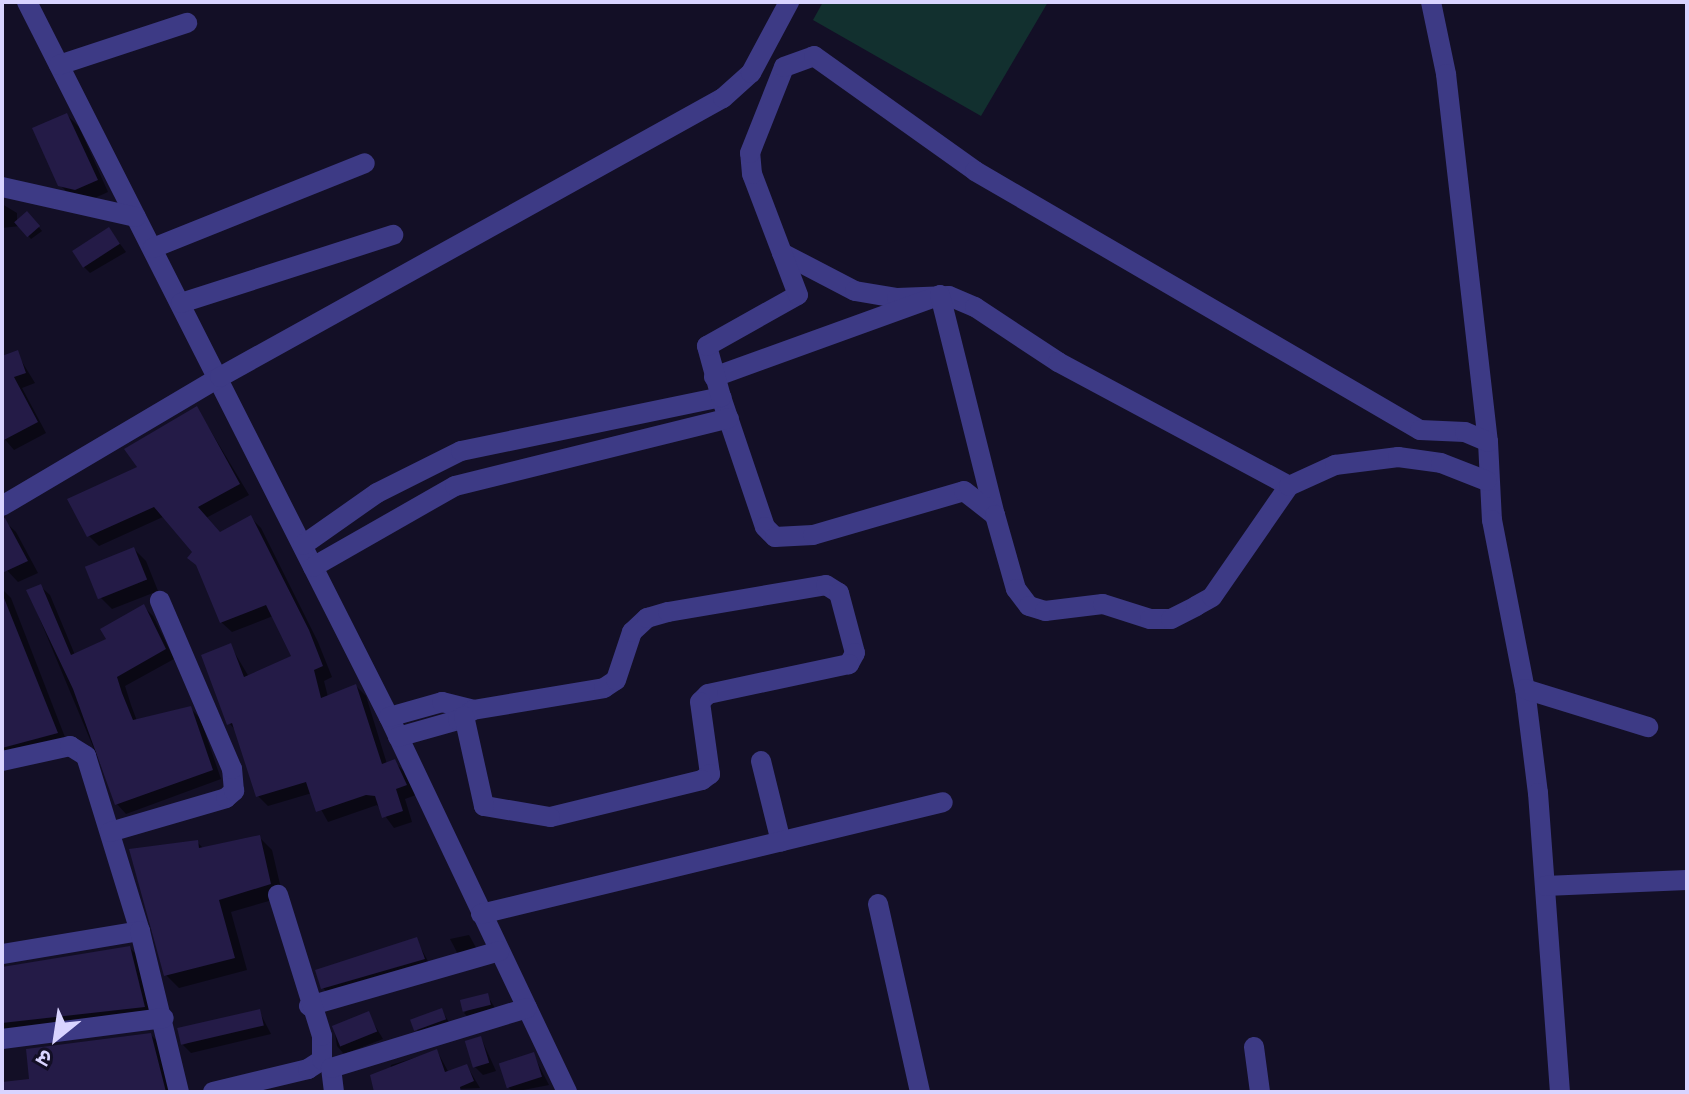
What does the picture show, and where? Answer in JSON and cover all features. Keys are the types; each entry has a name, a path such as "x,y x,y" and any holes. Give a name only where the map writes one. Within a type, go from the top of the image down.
{"street":[{"path":"27,2 220,377 389,717 567,1092"},
{"path":"2,506 220,377 723,98 751,73 789,2"},
{"path":"1431,2 1446,74 1488,442 1487,481 1525,689 1545,886 1560,1092"},
{"path":"59,65 187,23"},
{"path":"995,515 964,491 947,492 813,535 775,537 765,527 707,346 798,295 750,153 784,67 814,56 975,171 1420,430 1465,432 1488,442"},
{"path":"153,248 365,163"},
{"path":"2,187 136,217"},
{"path":"181,303 393,235"},
{"path":"782,253 855,291 897,298 940,295 975,307 1058,362 1289,486"},
{"path":"303,545 352,511 446,458 591,424 718,387 940,295"},
{"path":"940,295 1016,589 1029,606 1045,611 1103,604 1150,619 1171,619 1212,597 1289,486 1335,465 1398,457 1441,463 1487,481"},
{"path":"313,567 455,486 729,418"},
{"path":"591,424 597,451"},
{"path":"446,458 455,486"},
{"path":"352,511 369,536"},
{"path":"398,737 469,713 604,688 616,680 632,632 647,618 826,585 839,593 855,653 849,664 708,694 700,702 710,774 702,780 550,817 484,806 469,713"},
{"path":"110,832 226,798 234,791 232,769 160,601"},
{"path":"1525,689 1648,727"},
{"path":"389,717 442,702 469,713"},
{"path":"2,761 70,746 80,750 90,764 164,1018 179,1092"},
{"path":"761,761 781,842"},
{"path":"481,914 943,802"},
{"path":"1545,886 1687,880"},
{"path":"213,1092 308,1069 322,1060 322,1036 309,1006 278,895"},
{"path":"878,904 920,1092"},
{"path":"2,954 140,931"},
{"path":"309,1006 499,951"},
{"path":"334,1092 331,1068 527,1008"},
{"path":"2,1039 164,1018"},
{"path":"1254,1047 1260,1092"}],"green space":[{"path":"823,2 1048,2 981,116 813,20"}],"building":[{"path":"67,113 98,180 75,190 58,186 32,128"},
{"path":"27,211 40,226 27,237 14,222"},
{"path":"109,227 120,244 83,268 72,251"},
{"path":"18,350 26,373 14,377 38,422 2,441 2,356"},
{"path":"197,406 240,484 198,507 220,532 251,515 309,630 323,666 314,670 321,698 356,684 382,764 395,759 407,785 396,789 403,811 382,818 375,796 366,795 316,812 306,782 256,797 232,723 227,725 201,655 231,643 244,677 291,656 266,605 220,623 196,565 187,558 192,552 154,507 87,537 67,499 137,467 124,449"},
{"path":"5,518 28,561 2,573 2,519"},
{"path":"134,547 147,579 98,599 85,567"},
{"path":"41,584 71,655 106,639 100,629 144,604 166,649 117,677 133,720 191,706 213,770 115,805 73,689 26,590"},
{"path":"2,593 58,733 2,748"},
{"path":"260,835 271,884 219,900 235,958 164,976 129,849 198,840 199,848"},
{"path":"417,937 425,959 321,989 315,970"},
{"path":"130,946 145,1007 2,1023 2,967"},
{"path":"488,993 491,1005 463,1012 460,1000"},
{"path":"442,1008 446,1019 414,1031 410,1020"},
{"path":"260,1009 264,1026 181,1045 177,1028"},
{"path":"369,1011 377,1031 340,1046 332,1026"},
{"path":"151,1033 166,1092 2,1092 2,1082 29,1079 26,1049"},
{"path":"481,1036 489,1063 473,1068 465,1041"},
{"path":"437,1049 445,1072 467,1064 474,1081 460,1087 461,1092 374,1092 370,1075"},
{"path":"534,1052 542,1077 507,1088 499,1063"}]}
